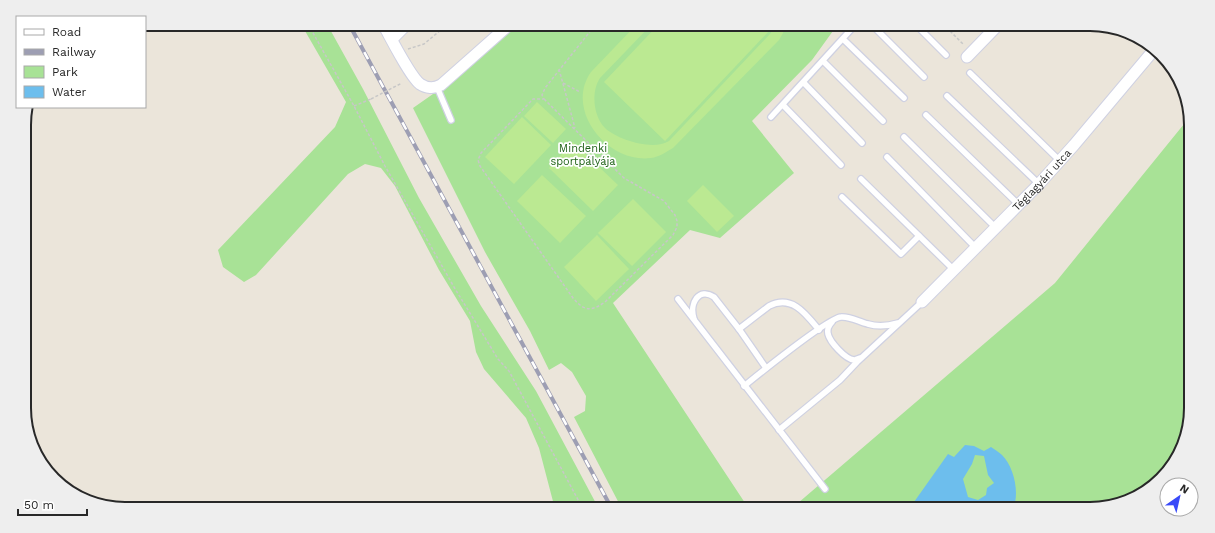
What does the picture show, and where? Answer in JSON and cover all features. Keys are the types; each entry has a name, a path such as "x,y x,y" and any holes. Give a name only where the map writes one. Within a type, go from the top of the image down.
{"street":[{"path":"387,31 413,77 421,85 433,88 437,87 502,31"},
{"path":"392,39 400,31"},
{"path":"969,54 992,31"},
{"name":"Téglagyári utca","path":"922,302 1039,184 1151,54"}],"lane":[{"path":"770,117 783,105 850,31"},
{"path":"878,31 924,77"},
{"path":"922,31 946,55"},
{"path":"843,38 904,98"},
{"path":"823,61 883,121"},
{"path":"970,73 1060,161"},
{"path":"804,82 862,143"},
{"path":"437,87 451,120"},
{"path":"947,96 1039,184"},
{"path":"783,105 841,166"},
{"path":"926,115 1019,205"},
{"path":"904,137 996,228"},
{"path":"887,157 976,248"},
{"path":"861,179 954,270"},
{"path":"842,197 900,254 919,236"},
{"path":"695,322 692,303 700,296 711,295 740,329 766,368"},
{"path":"678,299 825,489"},
{"path":"779,430 840,380 862,357 922,302"},
{"path":"740,329 769,306 775,303 783,303 796,306 801,310 817,331 822,332 848,358 854,360 862,357"},
{"path":"744,386 766,368 833,320 842,317 850,318 875,326 890,325 900,322"},
{"path":"831,340 828,333 829,326 833,320"},
{"path":"843,354 849,365 848,372"}],"path":[{"path":"312,31 354,106 385,166 454,286 498,358 509,371 579,502"},
{"path":"403,50 424,44 440,31"},
{"path":"544,99 533,99 484,149 478,160 480,166 573,298 589,310 605,302 673,235 677,227 675,215 664,201 624,178 544,99 542,95 544,88 590,31"},
{"path":"949,31 969,54"},
{"path":"559,69 576,130"},
{"path":"354,106 402,83"},
{"path":"563,83 580,92"}],"green space":[{"path":"305,31 331,31 363,89 419,198 481,306 536,391 595,502 553,502 539,448 526,418 484,369 476,352 470,321 439,270 395,186 381,168 365,164 348,174 256,275 244,282 223,267 218,250 335,127 346,102"},
{"name":"Mindenki sportpályája","path":"499,31 833,31 812,60 752,121 794,173 720,238 690,230 613,303 744,502 618,502 574,417 585,411 586,396 572,372 561,363 549,370 530,331 485,252 413,108 433,94"},
{"path":"630,31 645,31 600,78 597,83 594,96 596,110 601,123 605,128 618,136 636,143 654,145 662,144 669,141 772,31 784,31 779,40 673,148 651,158 635,158 620,152 606,143 595,132 587,117 583,102 584,87 591,72"},
{"path":"652,31 769,31 665,141 604,82"},
{"path":"537,102 566,129 553,143 524,116"},
{"path":"522,117 551,145 514,184 485,157"},
{"path":"1184,124 1183,420 1177,444 1165,465 1152,479 1120,497 1096,502 799,502 1055,283"},
{"path":"573,142 618,185 593,211 549,168"},
{"path":"542,175 586,216 560,243 517,201"},
{"path":"703,185 734,216 717,232 687,201"},
{"path":"633,199 666,232 632,266 598,233"},
{"path":"597,235 629,269 596,301 564,267"}],"water":[{"path":"965,445 974,446 984,451 991,447 1001,454 1010,466 1013,473 1016,488 1015,502 914,502 948,454 954,457","holes":["975,455 984,456 988,475 994,483 987,488 986,495 978,500 968,497 963,479 972,464"]}],"railway":[{"path":"353,31 608,502"}]}
